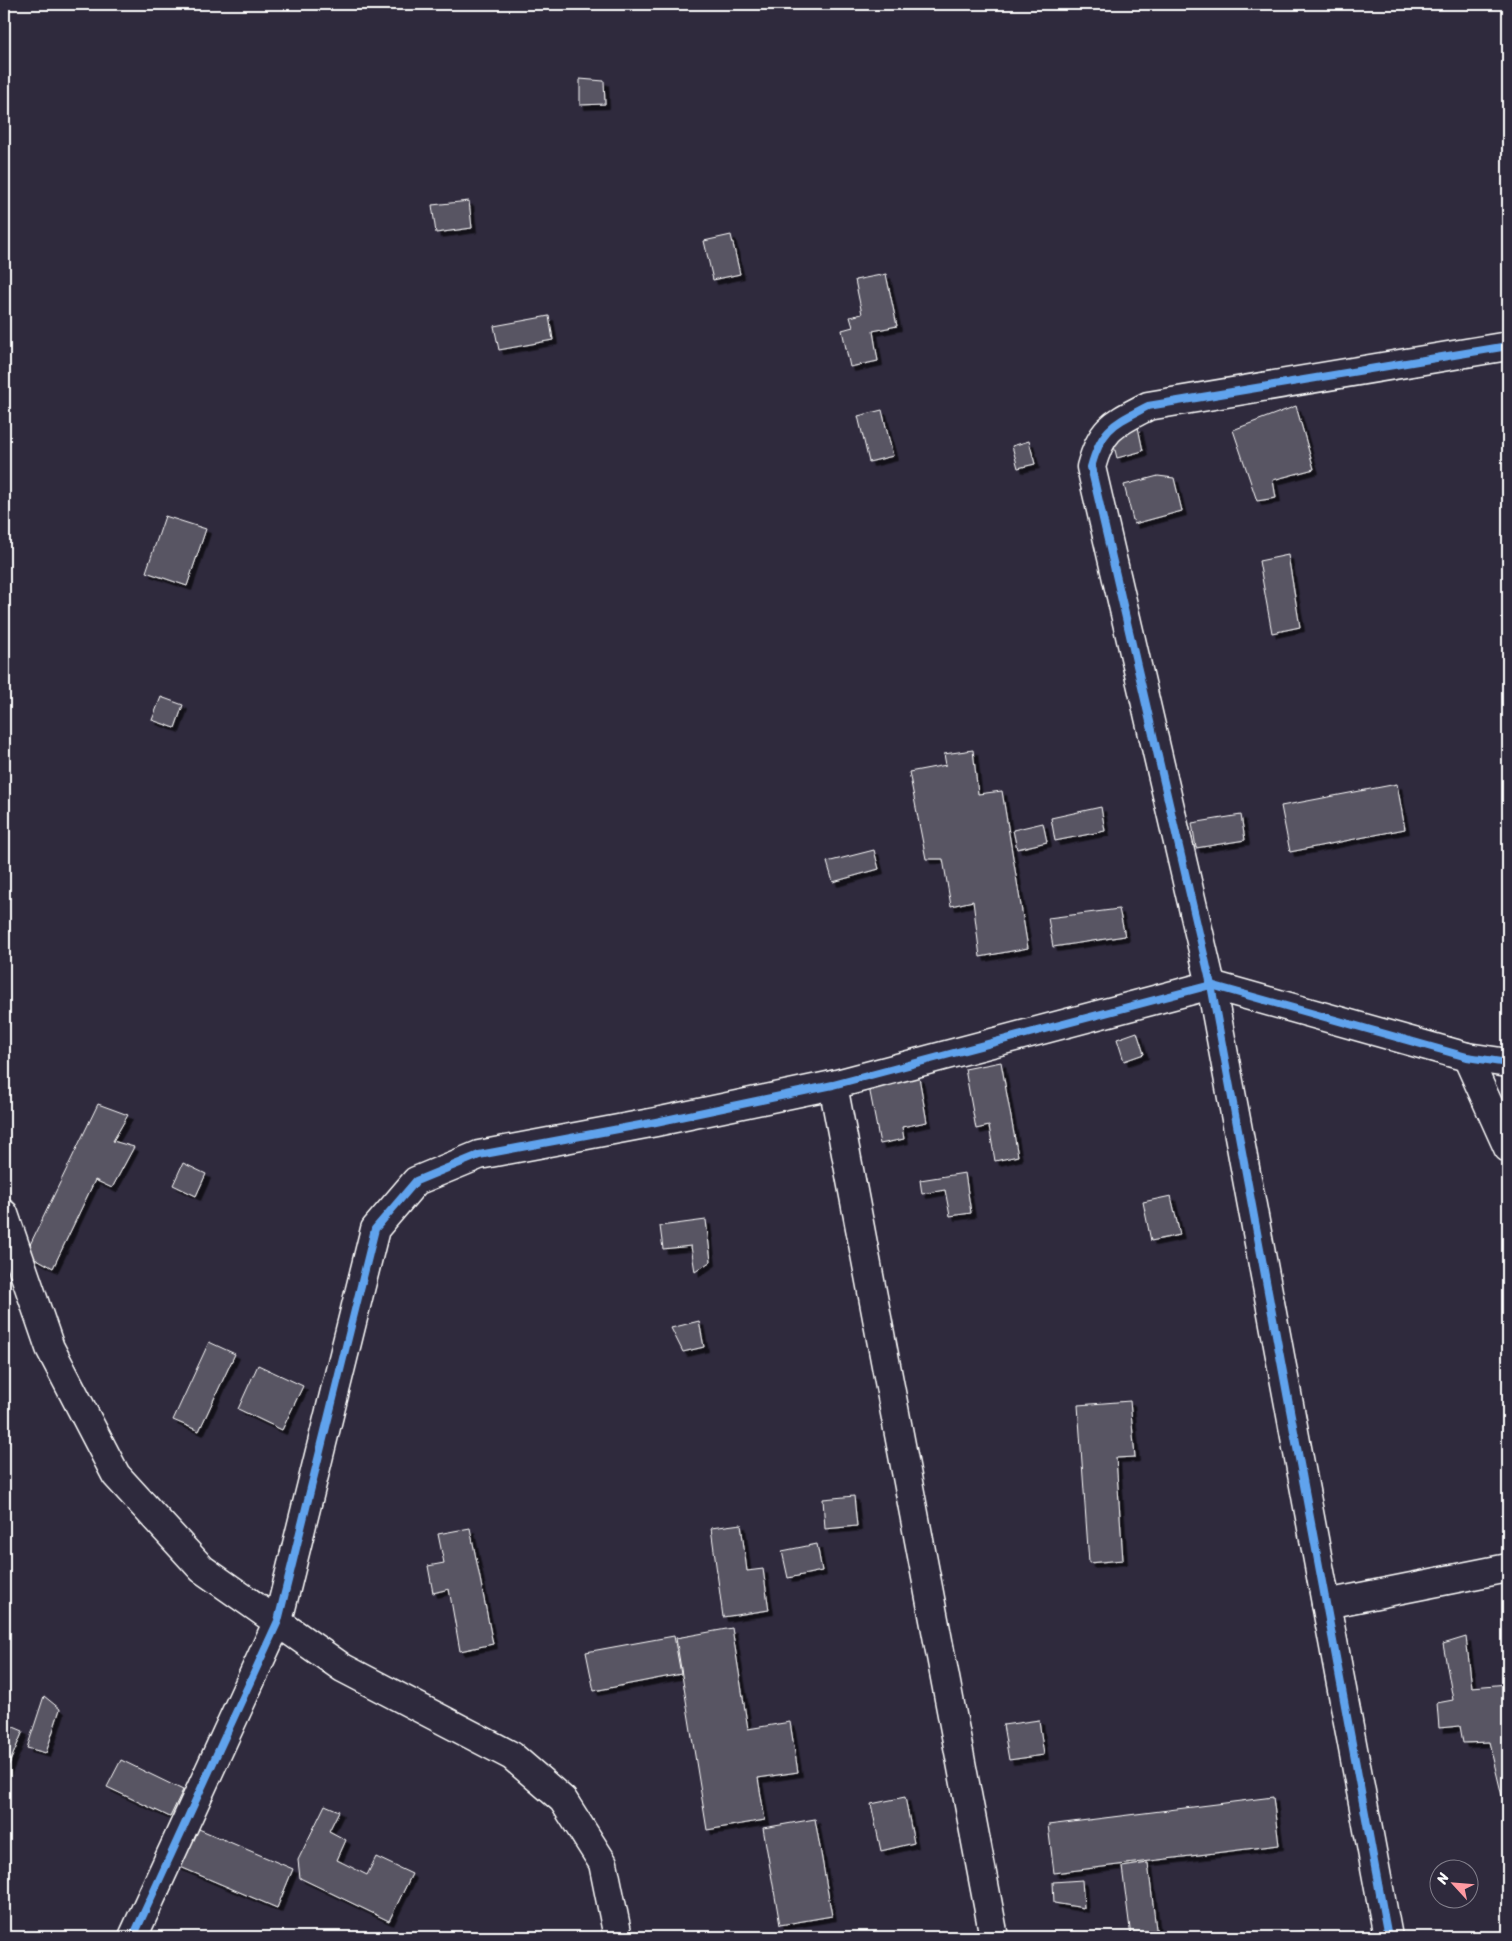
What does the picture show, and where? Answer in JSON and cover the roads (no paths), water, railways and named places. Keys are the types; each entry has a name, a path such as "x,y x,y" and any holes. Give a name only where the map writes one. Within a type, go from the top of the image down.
{"street":[{"path":"1388,1937 1211,984 1091,467 1096,447 1112,426 1148,406 1508,346"},
{"path":"133,1937 278,1621 376,1229 416,1181 479,1155 656,1122 832,1085 1211,984 1467,1057 1508,1062"},
{"path":"1467,1057 1508,1148"},
{"path":"832,1085 994,1937"},
{"path":"4,1214 50,1348 116,1475 202,1570 343,1668 512,1756 563,1800 603,1863 618,1937"},
{"path":"1326,1604 1508,1568"}]}
